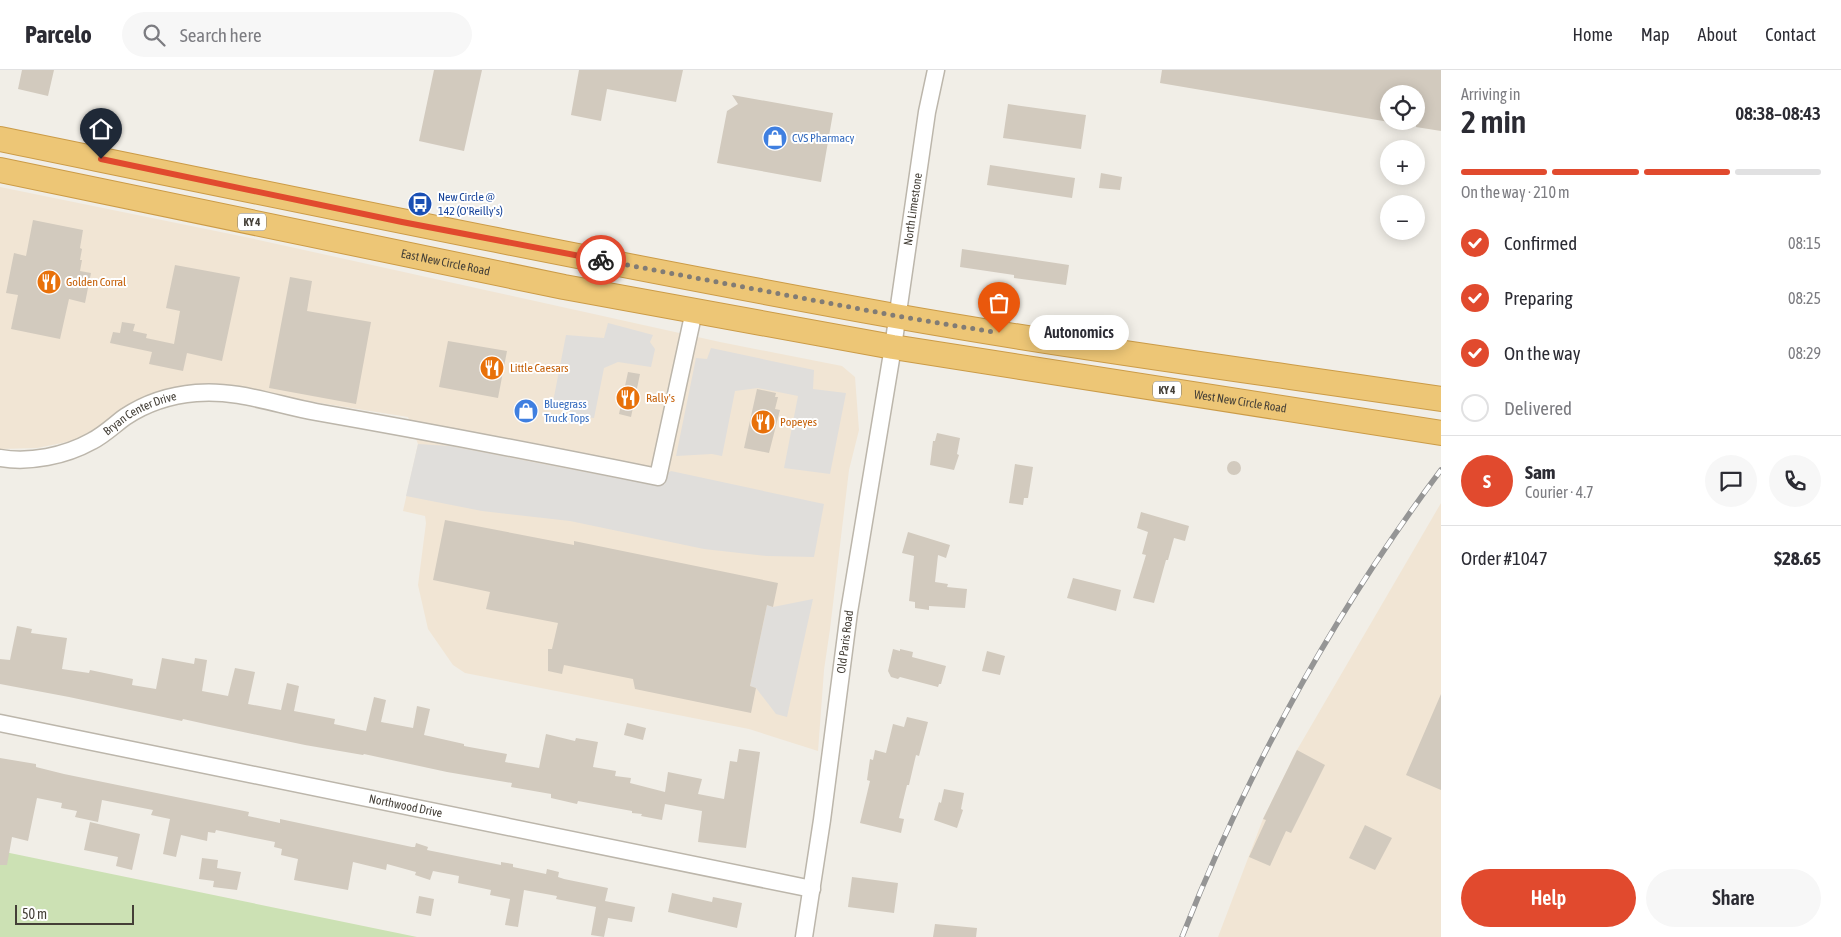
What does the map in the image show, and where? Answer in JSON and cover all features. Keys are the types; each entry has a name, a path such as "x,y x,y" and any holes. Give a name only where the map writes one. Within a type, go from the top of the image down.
{"highway":[{"path":"0,139 402,222 897,316 1130,354 1441,399"},
{"name":"East New Circle Road","path":"0,170 564,287 892,348"},
{"name":"West New Circle Road","path":"892,348 1441,433"}],"street":[{"name":"North Limestone","path":"892,348 927,112 936,70"},
{"name":"Bryan Center Drive","path":"0,458 28,459 52,456 73,450 92,441 149,404 197,393 222,393 285,407 443,434 658,477 694,311"},
{"name":"Old Paris Road","path":"804,937 822,820 848,612 892,348"},
{"name":"Northwood Drive","path":"0,723 812,889"}],"shaded area":[{"path":"0,187 250,238 720,342 842,366 855,377 859,430 849,470 824,670 818,751 749,729 465,673 453,665 428,629 418,585 426,523 425,516 403,511 418,444 408,417 225,388 159,396 72,441 37,448 0,449"},
{"path":"608,323 653,335 650,342 655,349 651,367 618,362 604,368 594,418 584,417 564,408 552,407 566,335 604,338"},
{"path":"711,348 814,370 813,389 846,393 830,474 784,468 798,396 758,388 735,391 722,456 712,454 676,456 696,358 707,359"},
{"path":"418,444 450,446 648,484 671,471 824,504 814,557 767,556 704,549 570,521 482,511 406,496"},
{"path":"1441,503 1441,937 1218,937 1263,819 1297,750"},
{"path":"813,599 787,717 776,714 756,688 750,686 767,605 773,607"}],"green space":[{"path":"0,851 417,937 0,937"}],"building":[{"path":"22,70 54,70 48,96 18,89"},
{"path":"434,70 482,70 464,151 419,141"},
{"path":"579,70 683,70 676,102 607,89 601,121 571,115"},
{"path":"1162,70 1441,70 1441,131 1425,128 1425,85 1380,85 1380,120 1160,83"},
{"name":"CVS Pharmacy","path":"732,95 833,113 821,182 717,163 727,111 738,104"},
{"path":"1008,104 1086,115 1081,149 1003,138"},
{"path":"990,165 1075,178 1072,198 987,185"},
{"path":"1101,173 1122,177 1120,190 1099,188"},
{"name":"Golden Corral","path":"33,220 83,230 80,248 82,249 80,260 82,260 80,271 91,273 85,303 69,299 60,339 11,329 18,295 6,293 14,253 26,256"},
{"path":"962,249 1069,265 1066,285 1014,278 1014,275 960,267"},
{"path":"175,265 240,277 222,361 187,353 183,371 149,364 152,352 110,343 113,332 120,333 122,322 135,324 133,331 147,334 146,338 174,344 180,311 166,308"},
{"path":"290,277 312,281 307,311 371,322 356,404 269,388"},
{"path":"448,341 507,351 498,398 439,387"},
{"name":"Rally's","path":"628,372 640,374 631,417 619,414"},
{"name":"Popeyes","path":"757,389 776,393 775,397 778,397 775,409 780,410 769,453 744,448"},
{"path":"937,433 960,438 957,454 959,455 954,470 930,465 933,441 935,441"},
{"path":"1234,461 1239,463 1241,468 1239,473 1234,475 1229,473 1227,468 1229,463"},
{"path":"1015,464 1033,467 1028,498 1024,498 1023,505 1009,503"},
{"path":"1141,512 1189,526 1185,541 1174,538 1154,603 1133,598 1146,555 1142,554 1148,532 1137,528"},
{"path":"445,520 574,545 574,541 778,583 773,607 767,605 750,686 756,688 751,713 635,689 633,679 564,665 562,674 548,671 548,649 552,649 558,623 486,609 490,592 433,580"},
{"path":"908,532 950,545 946,558 938,555 935,582 948,584 947,587 967,589 965,608 929,606 929,610 915,608 915,602 909,601 914,556 902,553"},
{"path":"1073,578 1121,590 1116,611 1067,598"},
{"path":"17,626 32,629 31,633 67,638 62,669 89,673 90,670 133,679 132,685 156,689 162,658 194,664 195,658 207,660 202,691 228,696 235,668 255,672 248,704 281,710 287,683 299,686 294,711 335,719 334,724 366,731 374,697 386,700 381,722 413,728 417,706 430,709 424,735 464,744 464,746 507,754 505,762 539,768 546,734 575,741 576,738 598,742 593,767 616,771 615,776 631,778 630,783 665,792 668,772 702,779 698,794 724,799 730,761 737,762 739,749 760,752 746,848 698,842 702,811 665,804 662,820 641,816 642,814 632,813 632,811 578,801 577,804 551,798 551,794 511,787 512,783 447,772 364,754 305,745 183,719 182,721 0,684 0,659 10,660"},
{"path":"893,649 913,652 912,657 946,666 941,684 938,687 900,677 898,679 891,677 888,671"},
{"path":"987,651 1005,656 1000,675 982,671"},
{"path":"1441,694 1441,790 1406,775"},
{"path":"907,717 928,722 919,756 916,755 909,785 907,785 899,818 904,819 901,833 860,823 870,781 867,780 870,759 873,760 875,750 886,753 893,724 904,727"},
{"path":"627,723 646,728 643,740 624,735"},
{"path":"1297,750 1325,765 1291,833 1286,831 1270,866 1249,857 1266,820 1263,819"},
{"path":"0,758 36,764 36,767 64,774 249,812 248,816 280,823 280,819 412,847 415,847 416,843 428,847 427,850 501,865 501,862 513,864 513,867 546,874 547,869 559,872 558,877 564,879 608,888 605,901 635,907 632,922 608,918 604,937 591,935 596,907 556,899 557,896 524,890 518,927 505,925 510,899 490,895 491,890 458,883 459,876 433,871 430,880 415,875 416,872 387,864 386,870 353,862 348,890 294,880 298,859 281,855 282,849 274,847 275,842 216,830 215,833 208,832 207,841 181,835 176,857 163,854 170,819 151,815 153,810 102,800 98,822 75,817 77,811 61,808 62,803 37,798 28,841 12,837 7,865 0,865"},
{"path":"944,789 964,793 961,809 963,810 957,828 934,820"},
{"path":"90,822 140,834 132,870 116,866 118,857 84,850"},
{"path":"1365,825 1392,838 1375,870 1349,858"},
{"path":"202,858 218,860 217,868 241,872 237,890 213,887 214,881 199,879"},
{"path":"852,877 898,883 894,913 848,907"},
{"path":"672,893 712,902 713,897 742,903 737,928 668,912"},
{"path":"419,896 434,899 431,916 416,913"},
{"path":"935,924 977,928 976,937 933,937"}],"railway":[{"path":"1182,937 1235,813 1264,753 1296,694 1364,580 1441,470"}],"way so far":[{"path":"601,260 897,316 999,333"}],"place":[{"name":"CVS Pharmacy","path":"775,138"},
{"name":"New Circle @ 142 (O'Reilly's)","path":"420,204"},
{"name":"Golden Corral","path":"49,282"},
{"name":"Autonomics","path":"999,333"},
{"name":"Little Caesars","path":"492,368"},
{"name":"Rally's","path":"628,398"},
{"name":"Bluegrass Truck Tops","path":"526,411"},
{"name":"Popeyes","path":"763,422"}],"route":[{"path":"101,159 402,222 601,260"}]}
